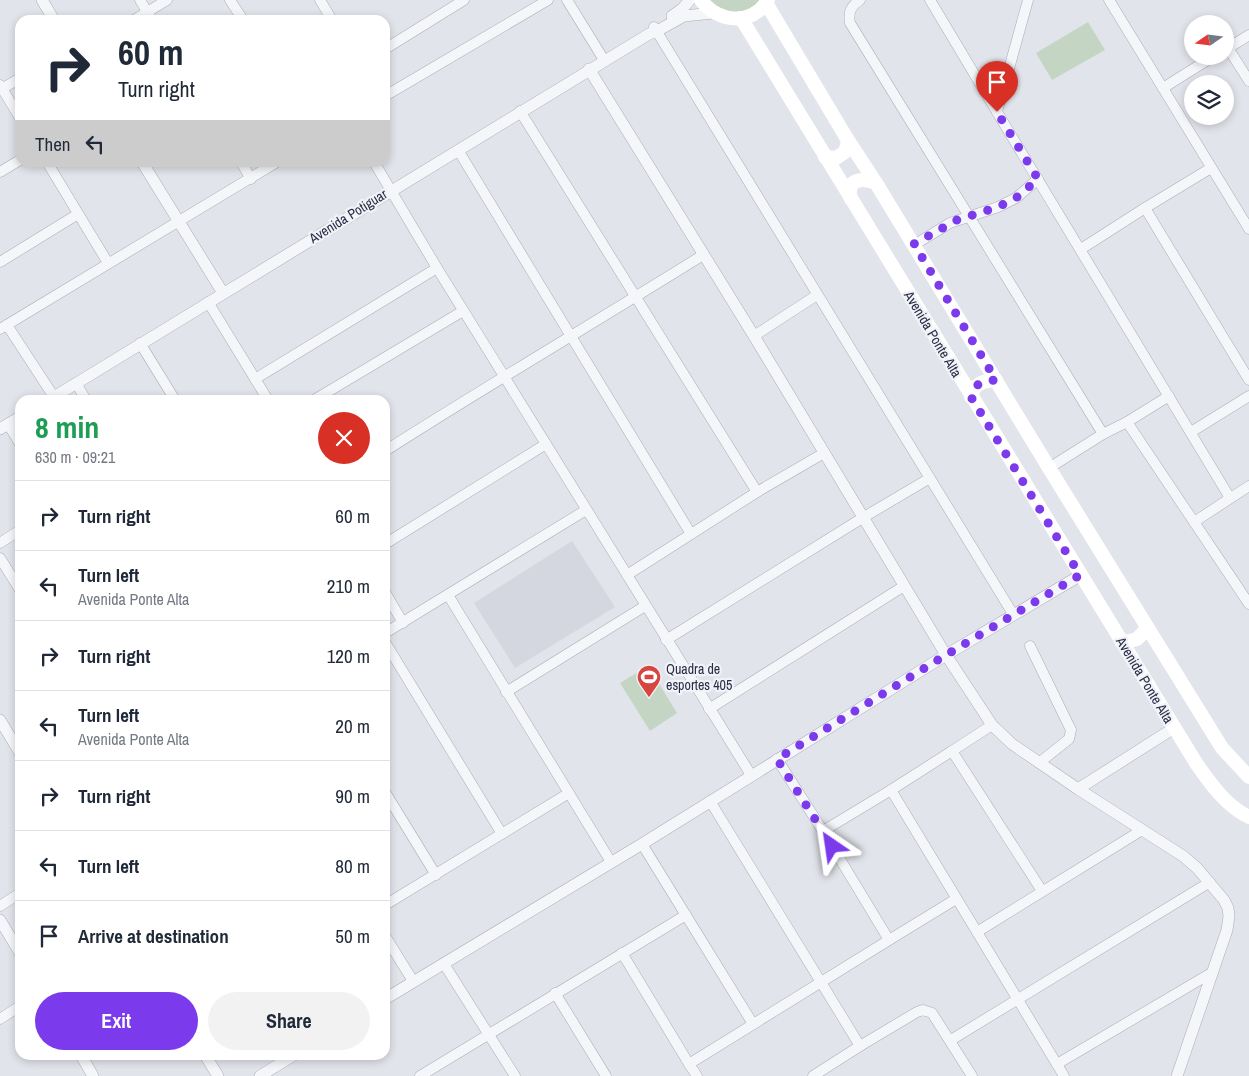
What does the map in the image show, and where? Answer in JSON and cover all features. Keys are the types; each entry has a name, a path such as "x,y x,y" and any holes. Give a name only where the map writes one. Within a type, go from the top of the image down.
{"main road":[{"path":"701,0 713,13"},
{"path":"741,18 759,10 767,1"},
{"name":"Avenida Ponte Alta","path":"767,1 846,137 914,244 1049,468 1222,748 1249,778"},
{"name":"Avenida Potiguar","path":"713,13 732,19 741,18"},
{"name":"Avenida Ponte Alta","path":"741,18 1174,728 1212,786 1226,801 1249,817"},
{"path":"825,157 836,158 845,152 848,142 846,137"},
{"path":"851,199 849,192 851,186 856,181 862,179 876,183"},
{"path":"971,397 980,382 996,380"},
{"path":"1122,643 1137,639 1148,628"}],"street":[{"path":"42,0 51,15"},
{"path":"140,0 149,15"},
{"path":"151,15 167,0"},
{"path":"230,0 240,15"},
{"path":"320,0 329,15"},
{"path":"390,46 464,0"},
{"path":"390,93 548,0"},
{"path":"567,0 604,60"},
{"name":"Avenida Potiguar","path":"653,31 682,9 690,0"},
{"path":"860,0 850,10 850,23 1103,434"},
{"path":"930,0 1230,498"},
{"path":"997,112 1028,0"},
{"path":"1110,0 1249,229"},
{"name":"Avenida Potiguar","path":"57,395 653,31 684,16 713,13"},
{"path":"653,31 1013,614"},
{"path":"1234,45 1249,35"},
{"path":"1234,59 1249,81"},
{"path":"1163,88 1200,65"},
{"path":"590,69 864,517 946,655 992,725 1012,744 1183,856 1210,882 1224,900 1228,908 1228,930 1177,1076"},
{"path":"15,80 1,87 15,110"},
{"path":"520,111 637,296 757,492"},
{"path":"458,150 692,534"},
{"path":"0,172 15,163"},
{"path":"50,167 108,263"},
{"path":"145,167 223,293"},
{"path":"244,167 251,179"},
{"path":"48,395 4,327 269,167"},
{"path":"377,167 437,268 750,776"},
{"path":"1081,249 1144,208 1212,168"},
{"path":"914,244 950,223 998,207 1016,198 1038,179"},
{"path":"1144,208 1249,380"},
{"path":"0,262 78,214"},
{"path":"390,448 703,255"},
{"path":"255,379 437,268"},
{"path":"754,336 817,295"},
{"path":"208,302 265,395"},
{"path":"322,395 464,311"},
{"path":"140,343 173,395"},
{"path":"76,383 83,395"},
{"path":"1049,468 1169,396"},
{"path":"1191,432 1249,396"},
{"path":"15,420 4,427 15,439"},
{"path":"1127,422 1249,604"},
{"path":"390,541 546,444"},
{"path":"627,575 757,492 824,453"},
{"path":"666,640 930,478"},
{"path":"1194,522 1249,486"},
{"path":"390,630 586,510"},
{"path":"0,543 15,533"},
{"path":"0,558 15,582"},
{"path":"390,996 642,844 1013,614 1080,575"},
{"path":"709,709 904,586"},
{"path":"448,595 611,862"},
{"path":"390,601 403,623"},
{"path":"506,692 645,606"},
{"path":"1030,646 1071,730 1069,739 1039,762"},
{"path":"390,650 502,834"},
{"path":"0,720 15,745"},
{"path":"823,831 992,725"},
{"path":"1078,789 1174,728"},
{"path":"952,751 1042,892"},
{"path":"777,759 889,940"},
{"path":"890,790 1064,1076"},
{"path":"390,902 569,794"},
{"path":"390,800 436,875"},
{"path":"710,801 860,1046"},
{"path":"976,932 1142,830"},
{"path":"642,844 753,1024"},
{"path":"950,1040 1210,882"},
{"path":"0,906 15,896"},
{"path":"689,1064 956,899"},
{"path":"420,1076 686,915"},
{"path":"0,920 15,945"},
{"path":"390,944 414,982"},
{"path":"622,953 696,1076"},
{"path":"444,964 515,1076"},
{"path":"1057,1064 1213,972"},
{"path":"555,993 606,1076"},
{"path":"0,1019 15,1009"},
{"path":"813,1076 860,1046 923,1010 932,1013 972,1076"},
{"path":"84,1060 93,1076"},
{"path":"208,1060 218,1076"},
{"path":"260,1076 286,1060"}],"shaded area":[{"path":"572,541 615,607 515,668 474,603"}],"green space":[{"path":"706,0 763,0 760,4 733,15"},
{"path":"1088,22 1105,50 1052,80 1036,53"},
{"name":"Quadra de esportes 405","path":"648,666 677,713 650,731 620,683"}],"place":[{"name":"Quadra de esportes 405","path":"649,698"}],"route":[{"path":"832,846 777,759 1080,575 971,397 972,391 980,382 996,380 914,244 950,223 998,207 1016,198 1038,179 997,112"}]}
